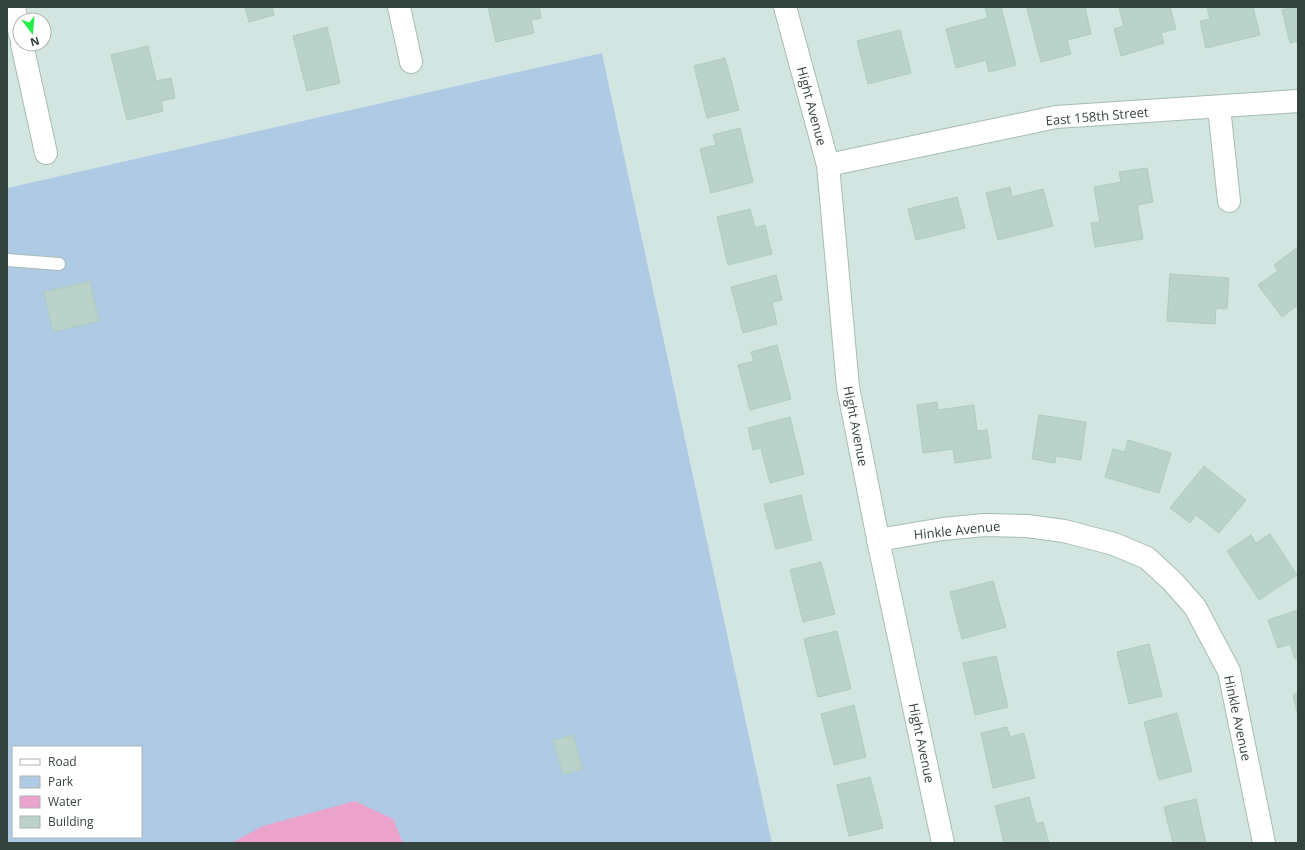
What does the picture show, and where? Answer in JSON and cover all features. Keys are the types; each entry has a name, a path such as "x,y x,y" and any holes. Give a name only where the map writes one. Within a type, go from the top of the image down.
{"street":[{"path":"399,7 411,62"},
{"name":"Hight Avenue","path":"785,7 828,165 848,387 878,540 943,843"},
{"path":"24,52 46,153"},
{"name":"East 158th Street","path":"828,165 1056,117 1298,101"},
{"path":"1219,107 1229,201"},
{"name":"Hinkle Avenue","path":"878,540 943,529 984,525 1027,526 1064,531 1107,542 1147,558 1174,582 1195,607 1229,671 1264,843"}],"lane":[{"path":"7,260 59,264"}],"shaded area":[{"path":"7,7 1298,7 1298,843 772,843 602,53 7,188"}],"green space":[{"path":"602,53 772,843 7,843 7,188"}],"water":[{"path":"355,801 393,819 403,843 231,843 263,826"}],"building":[{"path":"245,7 272,7 274,15 249,22"},
{"path":"488,7 539,7 541,18 531,20 534,33 496,42"},
{"path":"1001,7 1016,65 989,72 986,60 956,68 946,29 988,18 985,8"},
{"path":"1034,7 1085,7 1091,34 1067,40 1071,54 1041,62 1027,9"},
{"path":"1170,7 1176,29 1161,33 1164,43 1121,56 1114,29 1124,26 1119,8"},
{"path":"1207,7 1253,7 1260,35 1206,48 1200,21 1210,19"},
{"path":"1298,7 1298,41 1290,43 1282,10"},
{"path":"327,27 340,83 307,91 293,36"},
{"path":"900,30 911,73 868,84 857,41"},
{"path":"148,46 156,81 171,78 175,98 161,101 163,111 127,120 111,55"},
{"path":"725,58 739,110 707,118 694,66"},
{"path":"740,128 753,182 711,193 700,149 716,145 713,135"},
{"path":"1147,168 1153,202 1137,205 1143,239 1095,247 1091,223 1100,222 1094,187 1121,182 1119,172"},
{"path":"1010,187 1012,197 1043,189 1053,226 998,240 986,193"},
{"path":"957,197 965,228 916,240 908,209"},
{"path":"750,209 755,228 765,225 772,254 728,265 717,217"},
{"path":"1298,247 1298,305 1282,317 1258,285 1278,271 1274,265"},
{"path":"1170,274 1229,278 1227,309 1216,308 1215,324 1167,321"},
{"path":"776,275 782,300 772,302 777,324 743,333 731,287"},
{"path":"90,281 99,321 53,332 44,292"},
{"path":"777,345 791,399 750,410 738,365 754,361 751,352"},
{"path":"937,402 938,410 974,405 977,431 987,430 991,458 955,463 953,449 923,453 917,405"},
{"path":"1039,415 1086,422 1081,460 1056,456 1055,463 1032,459"},
{"path":"790,417 804,474 770,483 761,448 753,450 748,428"},
{"path":"1128,440 1171,453 1159,493 1105,477 1113,449 1125,452"},
{"path":"1204,466 1246,500 1219,533 1196,515 1190,523 1170,508"},
{"path":"801,495 812,540 776,549 764,504"},
{"path":"1270,534 1297,575 1259,600 1227,551 1251,535 1256,543"},
{"path":"821,562 835,614 803,622 790,570"},
{"path":"993,581 1006,627 962,639 950,592"},
{"path":"1298,610 1298,658 1295,659 1290,644 1278,648 1268,620"},
{"path":"837,631 851,689 818,697 804,639"},
{"path":"1149,644 1162,696 1129,704 1117,652"},
{"path":"996,656 1008,707 975,715 963,663"},
{"path":"1298,693 1298,715 1293,695"},
{"path":"854,705 866,757 834,765 821,714"},
{"path":"1177,713 1192,771 1159,780 1144,722"},
{"path":"1007,727 1010,737 1024,733 1035,778 993,788 981,733"},
{"path":"573,735 583,769 563,775 553,740"},
{"path":"870,777 883,828 849,836 837,785"},
{"path":"1029,797 1036,824 1043,822 1049,843 1004,843 995,806"},
{"path":"1196,799 1206,843 1173,843 1164,807"}]}
